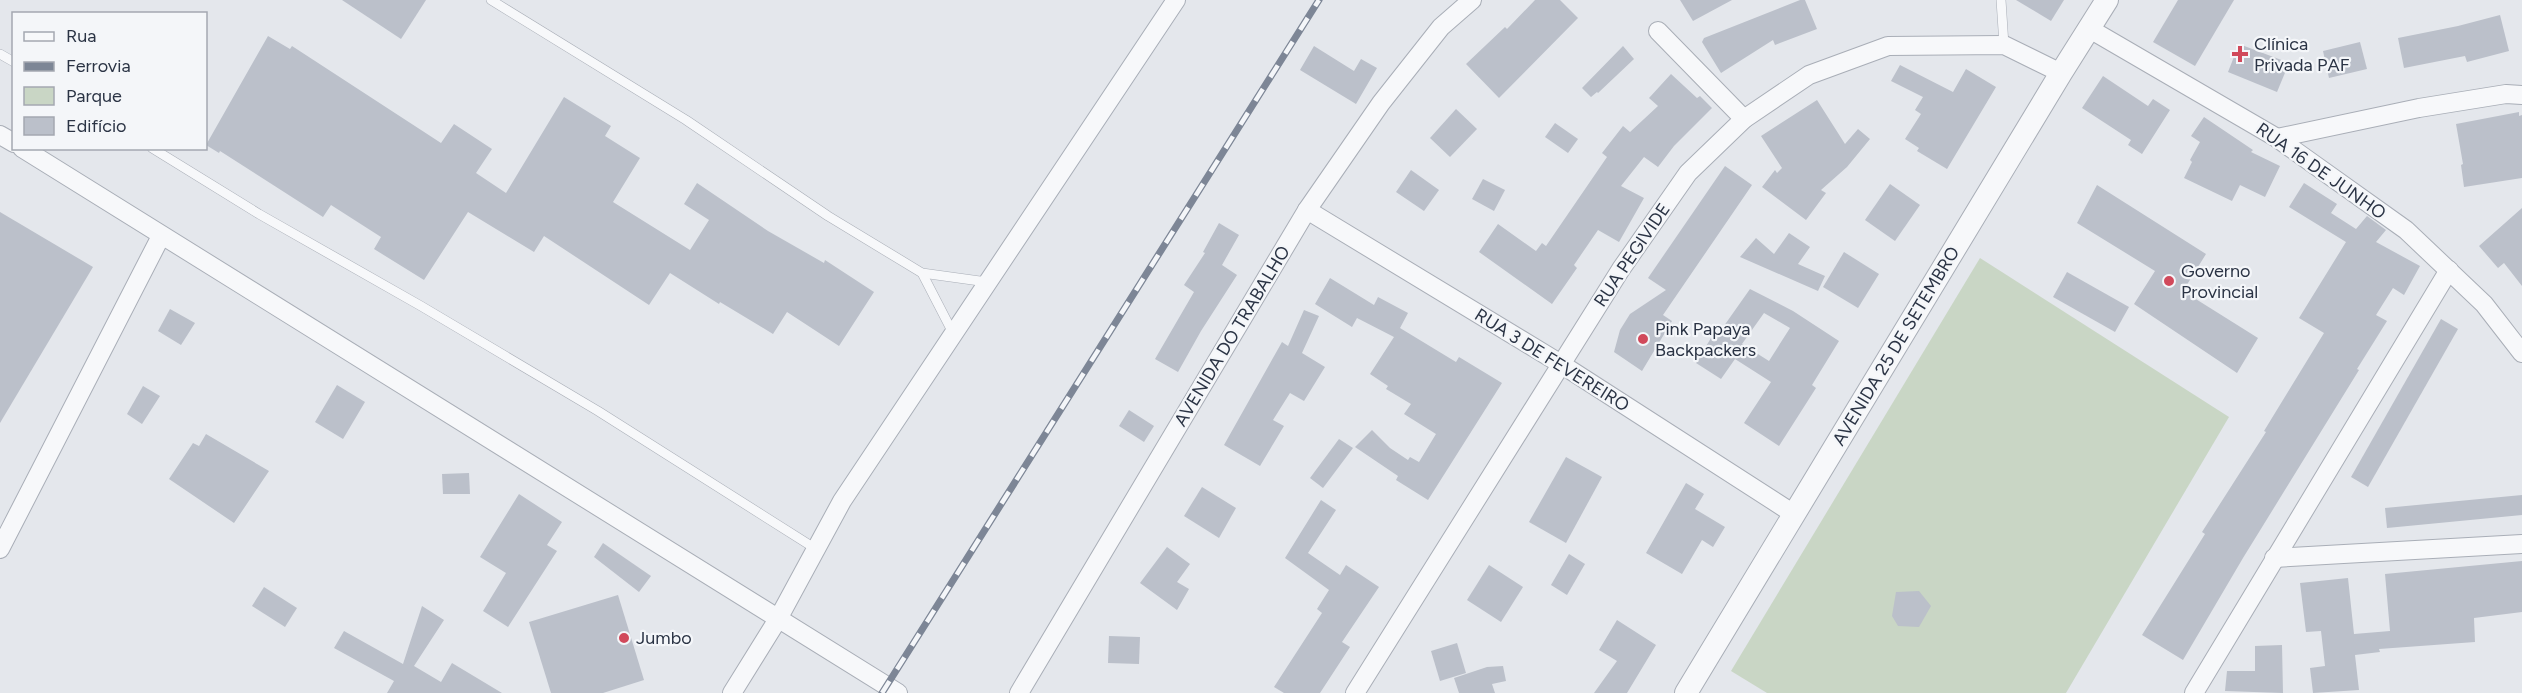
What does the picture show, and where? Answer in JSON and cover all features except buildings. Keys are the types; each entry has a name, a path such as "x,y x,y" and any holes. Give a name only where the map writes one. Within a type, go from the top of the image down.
{"street":[{"path":"732,693 778,619 842,501 1176,0"},
{"path":"1442,27 1449,0"},
{"name":"AVENIDA DO TRABALHO","path":"1019,693 1307,210 1381,103 1442,27 1472,0"},
{"name":"AVENIDA 25 DE SETEMBRO","path":"1686,693 2107,0"},
{"name":"RUA 16 DE JUNHO","path":"2088,28 2277,138 2406,230 2484,304 2522,353"},
{"path":"1658,31 1744,120"},
{"name":"RUA PEGIVIDE","path":"1355,693 1621,269 1688,173 1744,120 1809,75 1888,46 2004,45 2061,73"},
{"path":"2277,138 2419,108 2506,94 2522,95"},
{"path":"25,150 898,693"},
{"name":"RUA 3 DE FEVEREIRO","path":"1307,210 1561,364 1794,514"},
{"path":"0,549 161,236"},
{"path":"2194,693 2449,270"},
{"path":"2274,558 2522,544"}],"lane":[{"path":"491,0 686,120 828,216 922,273 987,282"},
{"path":"2001,0 2004,45"},
{"path":"155,150 259,214 421,306 598,411 816,549"},
{"path":"922,273 953,333"}],"green space":[{"path":"1980,258 2229,417 2066,693 1767,693 1731,671"}],"railway":[{"path":"882,693 1319,0"}],"place":[{"name":"Clínica Privada PAF","path":"2240,54"},
{"name":"Governo Provincial","path":"2169,281"},
{"name":"Pink Papaya Backpackers","path":"1643,339"},
{"name":"Jumbo","path":"624,638"}]}
